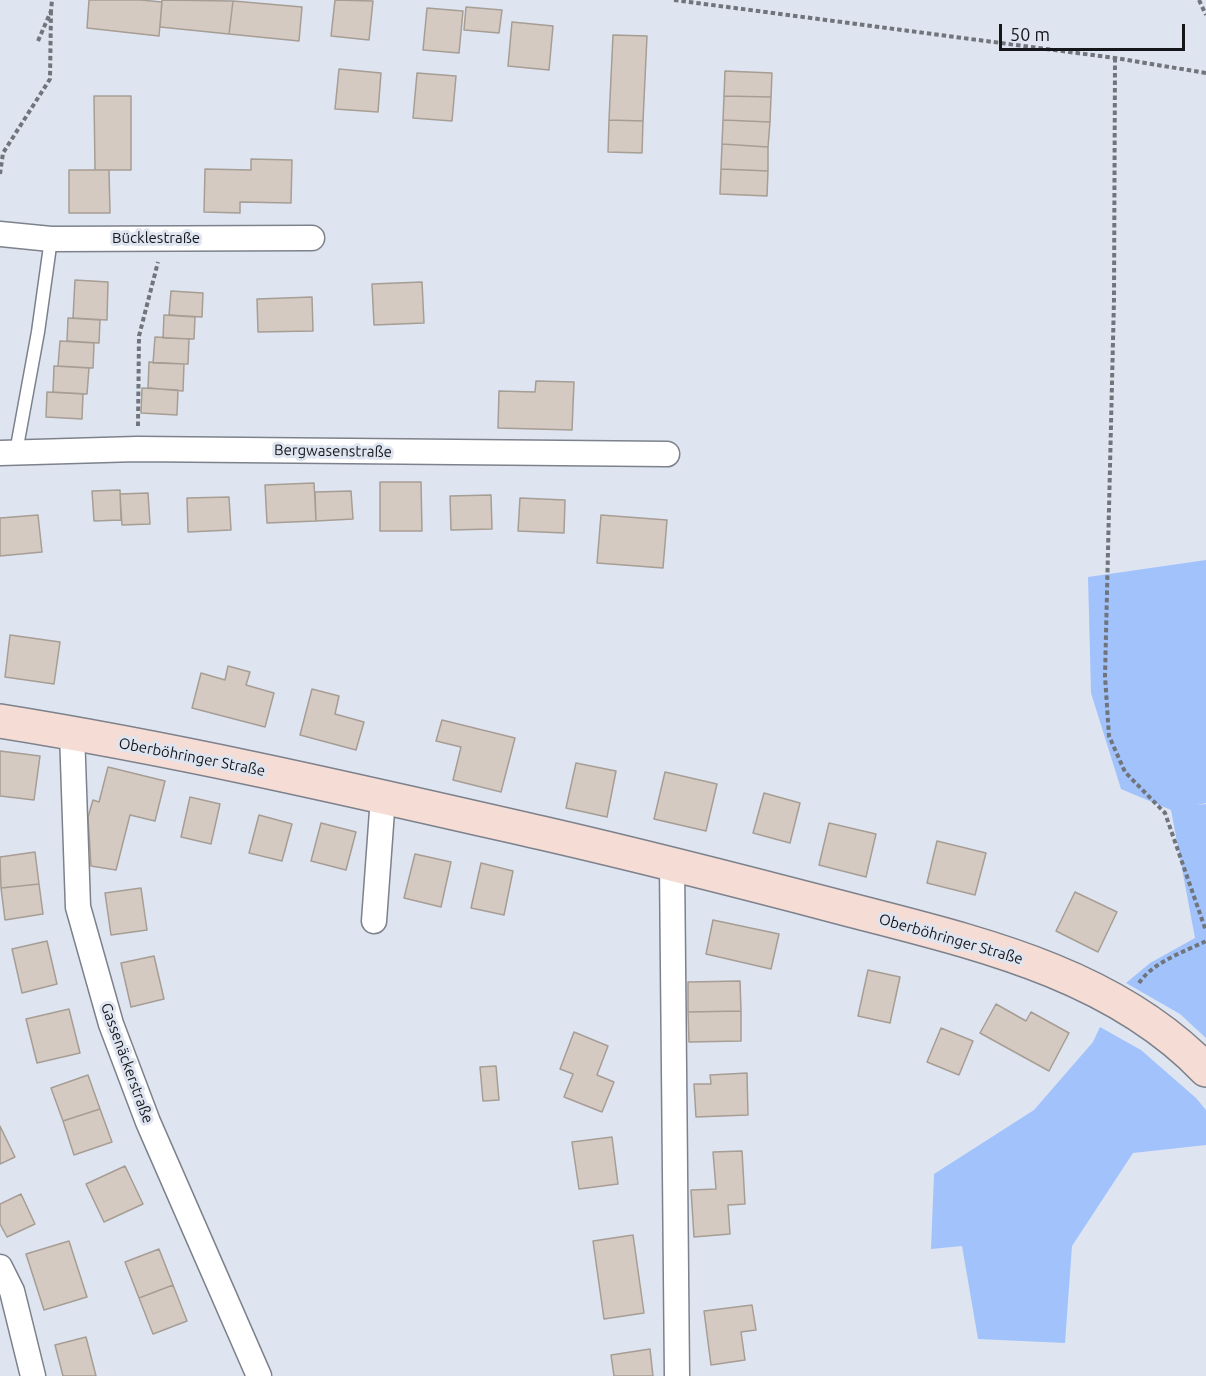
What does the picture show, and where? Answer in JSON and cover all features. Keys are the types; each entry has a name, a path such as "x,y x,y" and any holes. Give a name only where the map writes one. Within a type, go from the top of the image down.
{"street":[{"name":"Bücklestraße","path":"0,234 51,239 312,238"},
{"name":"Bergwasenstraße","path":"8,452 137,449 667,454"},
{"name":"Oberböhringer Straße","path":"0,721 72,732 383,797 672,863 986,946 1062,974 1124,1006 1150,1022 1189,1052 1206,1070"},
{"name":"Gassenäckerstraße","path":"72,732 78,907 111,1024 148,1122 259,1376"},
{"path":"374,921 383,797"},
{"path":"672,863 677,1376"},
{"path":"0,1267 12,1291 33,1376"}],"lane":[{"path":"8,452 38,332 51,239"}],"path":[{"path":"0,174 3,153 50,79 52,0"},
{"path":"674,0 1115,58 1206,73"},
{"path":"1199,0 1206,15"},
{"path":"38,41 51,11"},
{"path":"1115,58 1114,298 1106,676 1109,736 1125,772 1165,813 1206,931"},
{"path":"139,414 139,336 165,238"},
{"path":"1124,1006 1144,976 1161,964 1206,941"}],"shaded area":[{"path":"1206,560 1206,803 1196,805 1206,804 1206,1038 1180,1014 1126,983 1150,963 1195,938 1171,810 1121,789 1091,693 1088,577"},
{"path":"1100,1027 1141,1050 1196,1098 1206,1110 1206,1145 1133,1153 1072,1246 1065,1343 978,1339 962,1246 931,1249 934,1174 1034,1110 1093,1042"}],"building":[{"path":"89,0 162,2 159,36 87,28"},
{"path":"162,0 233,1 229,34 160,27"},
{"path":"335,0 373,1 369,40 331,36"},
{"path":"233,1 302,7 299,41 229,34"},
{"path":"466,7 502,10 499,33 464,30"},
{"path":"427,8 463,11 459,53 423,50"},
{"path":"512,22 553,26 549,70 508,66"},
{"path":"613,35 647,36 643,121 609,120"},
{"path":"339,69 381,73 378,112 335,109"},
{"path":"725,71 772,73 771,97 724,96"},
{"path":"417,73 456,76 452,121 413,118"},
{"path":"94,96 131,96 131,170 95,170"},
{"path":"724,96 771,97 770,122 723,120"},
{"path":"609,120 643,121 642,153 608,152"},
{"path":"723,120 770,122 768,147 722,144"},
{"path":"722,144 768,147 768,171 721,169"},
{"path":"251,159 292,160 291,203 240,202 240,213 204,212 205,169 251,170"},
{"path":"721,169 768,171 767,196 720,194"},
{"path":"69,170 109,170 110,213 69,213"},
{"path":"75,280 108,282 107,320 73,318"},
{"path":"422,282 424,323 374,325 372,284"},
{"path":"171,291 203,293 202,317 169,315"},
{"path":"312,297 313,331 258,332 257,299"},
{"path":"164,315 195,317 194,339 163,338"},
{"path":"68,318 100,320 99,343 67,341"},
{"path":"155,337 189,339 188,364 153,363"},
{"path":"60,341 94,343 93,368 58,366"},
{"path":"149,362 184,364 183,391 148,388"},
{"path":"54,366 89,368 87,394 53,392"},
{"path":"536,381 574,382 572,430 498,428 499,391 535,392"},
{"path":"142,388 178,390 177,415 141,413"},
{"path":"47,392 83,394 82,419 46,417"},
{"path":"380,482 421,482 422,531 380,531"},
{"path":"314,483 316,521 267,523 265,485"},
{"path":"120,490 121,520 94,521 92,491"},
{"path":"351,491 353,519 316,521 315,492"},
{"path":"148,493 150,524 122,525 120,494"},
{"path":"491,495 492,529 451,530 450,496"},
{"path":"229,497 231,530 188,532 187,498"},
{"path":"520,498 565,500 564,533 518,531"},
{"path":"38,515 42,552 0,556 0,518"},
{"path":"601,515 667,520 663,568 597,563"},
{"path":"10,635 60,642 54,684 5,677"},
{"path":"228,666 250,672 246,685 274,693 265,727 192,708 201,673 225,680"},
{"path":"312,689 339,696 335,714 364,722 356,750 300,735"},
{"path":"442,720 515,738 501,792 453,780 461,747 436,741"},
{"path":"0,751 40,756 34,800 0,796"},
{"path":"576,763 616,771 607,817 566,808"},
{"path":"108,767 165,781 155,821 130,815 116,870 91,866 88,817 93,800 99,802"},
{"path":"665,772 717,784 706,831 654,819"},
{"path":"764,793 800,803 790,843 753,833"},
{"path":"190,797 220,804 211,844 181,837"},
{"path":"259,815 292,824 282,861 249,853"},
{"path":"321,823 356,832 346,870 311,861"},
{"path":"829,823 876,834 866,877 819,865"},
{"path":"937,841 986,853 975,895 927,883"},
{"path":"35,852 39,884 1,888 0,857"},
{"path":"415,854 451,862 441,907 404,898"},
{"path":"481,863 513,871 504,915 471,908"},
{"path":"39,884 43,914 5,920 1,888"},
{"path":"141,888 147,930 111,935 105,893"},
{"path":"1075,892 1117,912 1098,952 1056,931"},
{"path":"713,920 779,934 771,969 706,954"},
{"path":"47,941 57,984 22,993 12,949"},
{"path":"154,956 164,999 131,1007 121,963"},
{"path":"868,970 900,977 890,1023 858,1016"},
{"path":"740,981 741,1011 688,1012 688,982"},
{"path":"996,1004 1026,1021 1031,1012 1069,1033 1049,1071 980,1033"},
{"path":"69,1009 80,1053 37,1063 26,1019"},
{"path":"741,1011 741,1041 689,1042 688,1012"},
{"path":"941,1028 973,1041 959,1075 927,1062"},
{"path":"574,1032 608,1046 597,1075 614,1082 602,1112 564,1097 573,1074 560,1069"},
{"path":"496,1066 499,1100 483,1101 480,1067"},
{"path":"747,1073 748,1115 696,1117 694,1084 711,1084 710,1075"},
{"path":"88,1075 100,1109 63,1121 51,1088"},
{"path":"100,1109 112,1142 74,1155 63,1121"},
{"path":"0,1126 15,1157 0,1164"},
{"path":"612,1137 618,1184 579,1189 572,1142"},
{"path":"742,1151 745,1204 728,1205 730,1234 694,1237 691,1190 716,1189 713,1152"},
{"path":"125,1166 143,1204 104,1222 86,1184"},
{"path":"21,1194 35,1224 7,1237 0,1224 0,1204"},
{"path":"633,1235 644,1313 604,1319 593,1241"},
{"path":"69,1241 87,1297 44,1310 26,1254"},
{"path":"159,1249 173,1285 139,1298 125,1262"},
{"path":"173,1285 187,1321 153,1334 139,1298"},
{"path":"752,1305 756,1330 741,1332 745,1360 711,1365 704,1311"},
{"path":"86,1337 96,1376 63,1376 55,1345"},
{"path":"650,1349 653,1376 614,1376 611,1355"}]}
